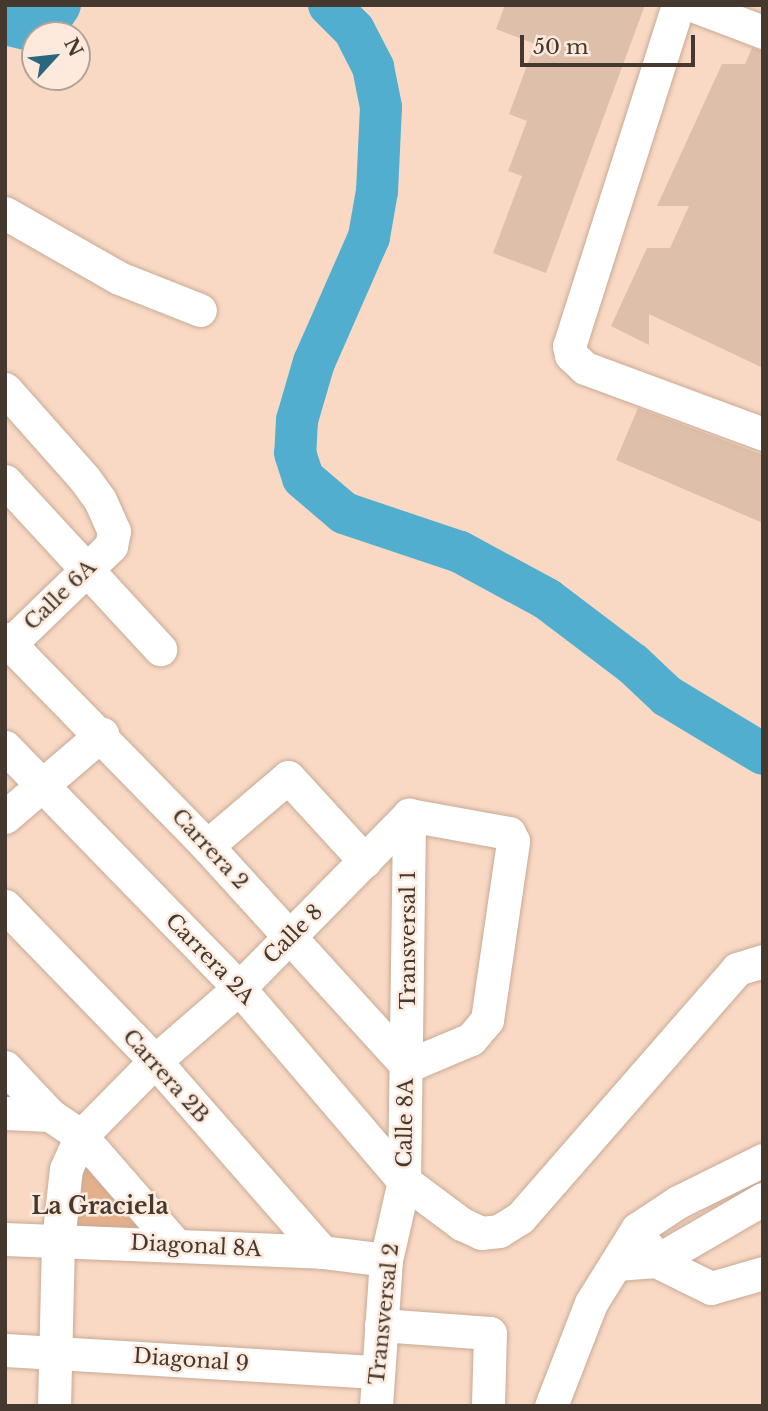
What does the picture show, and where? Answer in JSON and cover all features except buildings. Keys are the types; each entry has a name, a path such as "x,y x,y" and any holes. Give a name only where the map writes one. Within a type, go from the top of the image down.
{"street":[{"path":"678,5 569,346 571,355 585,368 763,434"},
{"path":"692,5 763,32"},
{"path":"5,213 119,278 200,310"},
{"name":"Calle 6A","path":"5,389 100,500 114,531 111,546 8,641"},
{"path":"5,481 160,649"},
{"name":"Carrera 2","path":"8,641 102,734 208,846 407,1066"},
{"path":"5,817 102,734"},
{"name":"Carrera 2A","path":"5,747 239,988 404,1181 462,1224 481,1233 499,1231 520,1218 737,969 763,961"},
{"path":"208,846 288,776 365,861"},
{"path":"407,1066 471,1039 487,1020 513,841 509,832 409,815"},
{"name":"Calle 8","path":"81,1136 155,1061 239,988 409,815"},
{"name":"Transversal 1","path":"407,1066 409,815"},
{"name":"Carrera 2B","path":"5,906 155,1061 322,1252"},
{"name":"Calle 8A","path":"404,1181 407,1066"},
{"path":"5,1067 50,1115 81,1136 175,1244"},
{"path":"5,1113 50,1115"},
{"path":"54,1406 58,1241 66,1169 81,1136"},
{"path":"551,1406 591,1303 637,1229 678,1202 763,1160"},
{"name":"Transversal 2","path":"376,1406 386,1260 404,1181"},
{"path":"616,1264 656,1261 763,1199"},
{"path":"637,1229 656,1261 711,1288 763,1273"},
{"name":"Diagonal 8A","path":"5,1238 322,1252 386,1260"},
{"path":"381,1325 490,1333 488,1406"},
{"name":"Diagonal 9","path":"5,1350 377,1372"}],"shaded area":[{"path":"81,1136 175,1244 58,1241"}],"waterway":[{"path":"5,24 27,29 52,17 60,5"},
{"path":"329,5 354,30 373,67 381,107 377,191 369,237 314,362 297,420 295,453 303,478 344,513 460,552 547,599 633,664 667,696 763,754"}],"district":[{"name":"La Graciela","path":"100,1206"}]}
